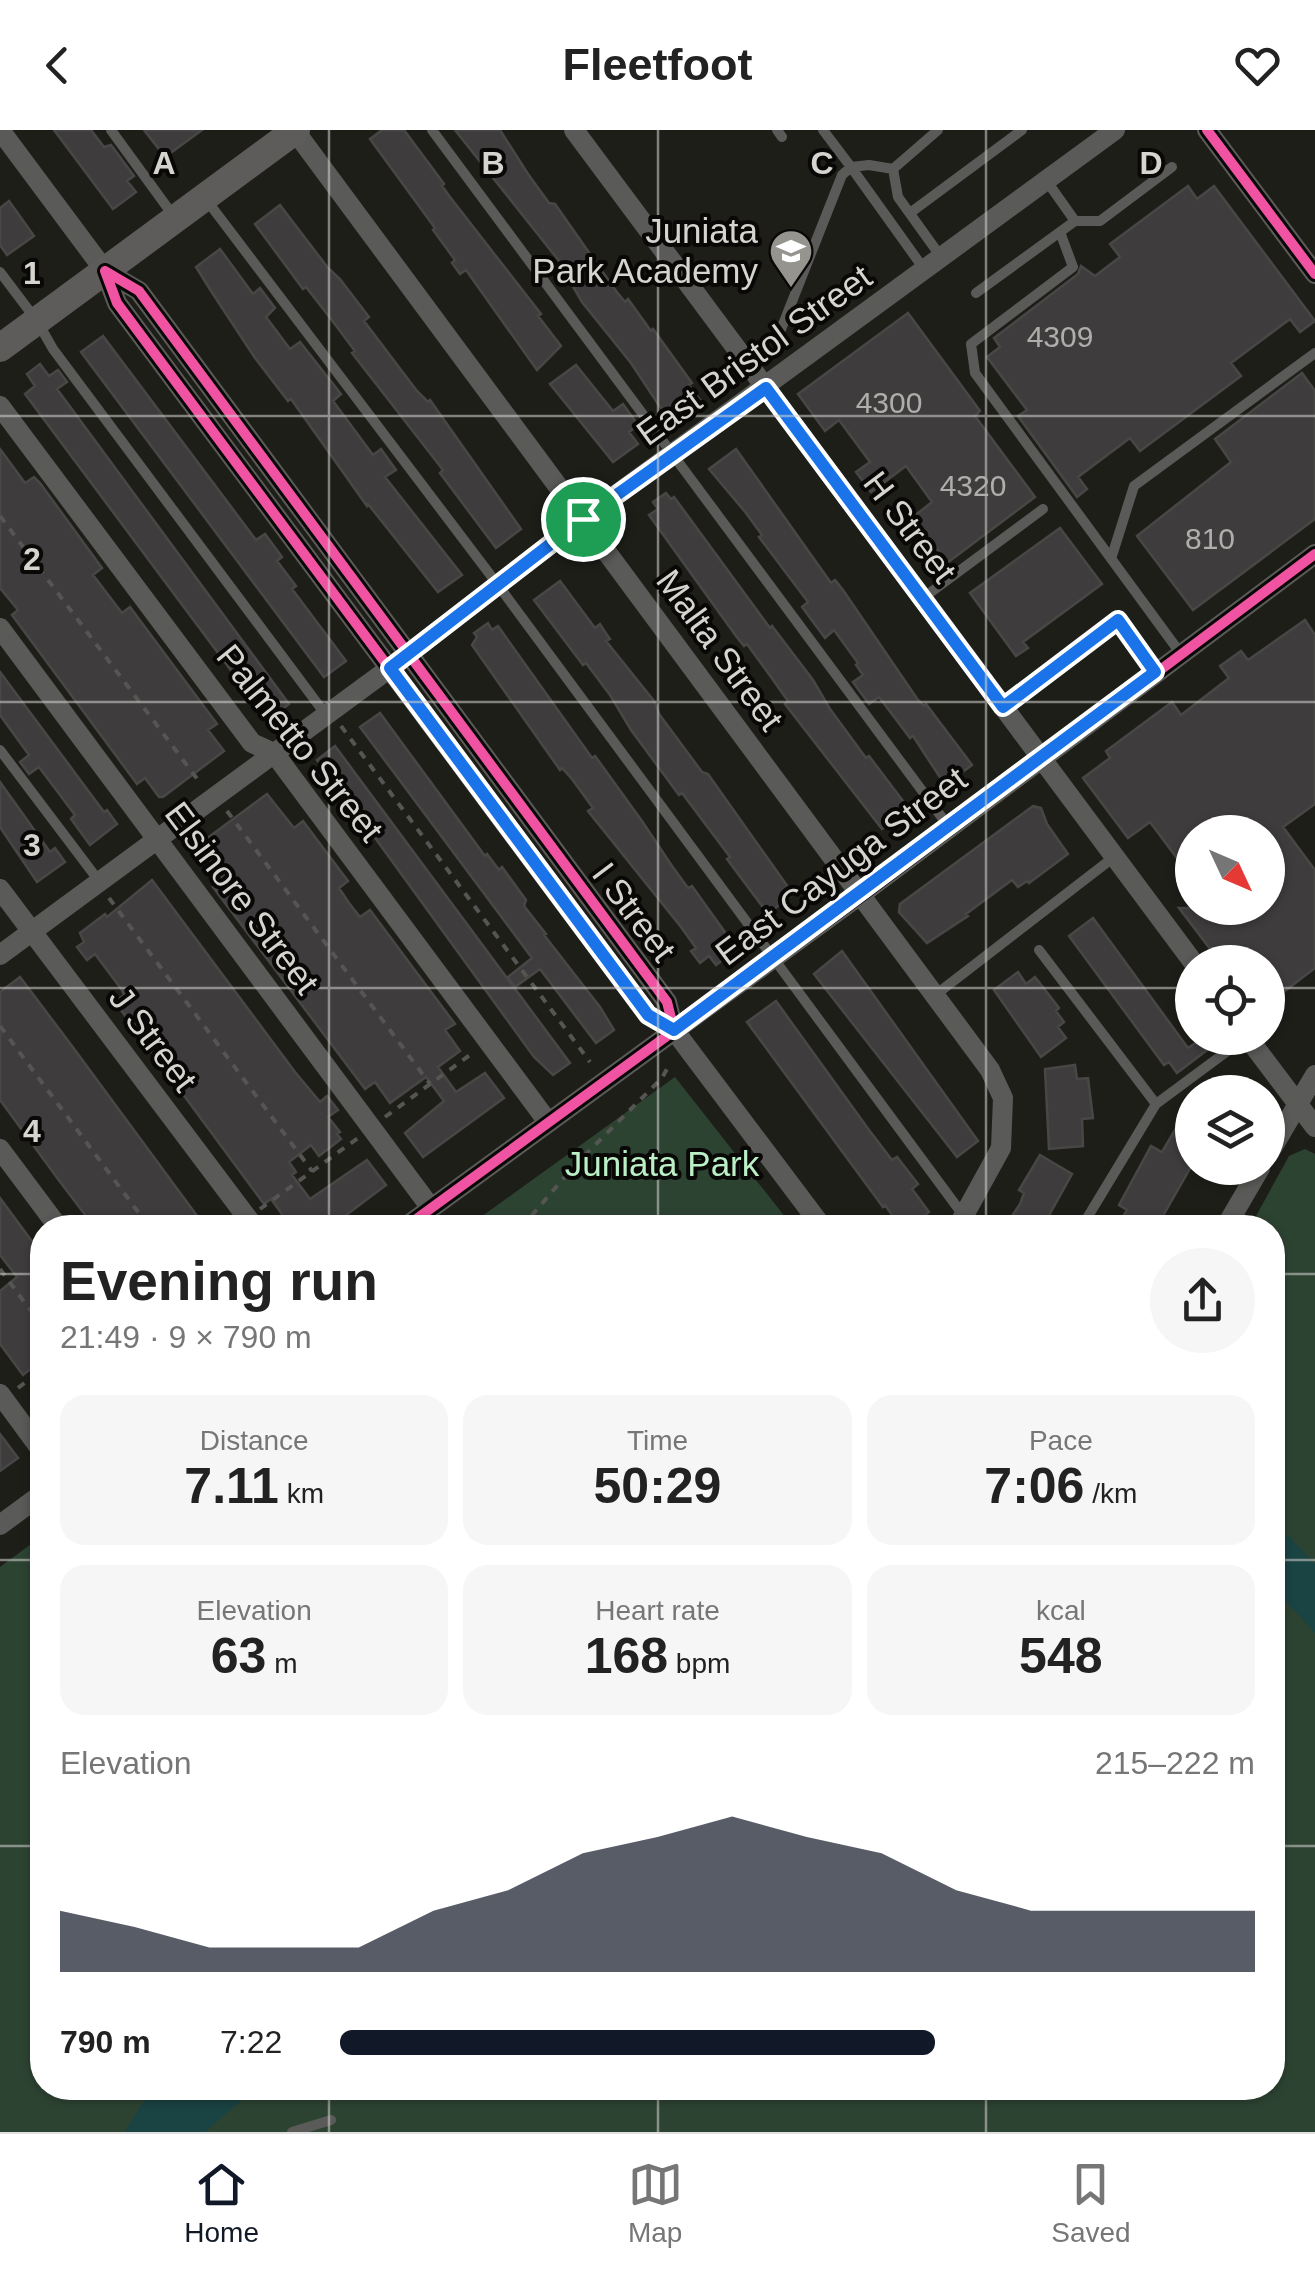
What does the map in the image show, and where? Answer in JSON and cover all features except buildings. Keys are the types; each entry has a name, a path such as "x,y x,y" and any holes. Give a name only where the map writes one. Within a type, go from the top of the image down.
{"main road":[{"path":"0,348 295,130"}],"street":[{"name":"I Street","path":"0,130 104,271 117,303 648,1015 674,1030"},
{"name":"Malta Street","path":"295,130 990,1070 1003,1098 1002,1148 965,1215"},
{"name":"H Street","path":"574,130 1179,945"},
{"name":"East Bristol Street","path":"0,955 104,889 158,839 274,754 333,720 390,668 583,519 1114,130"},
{"path":"1206,130 1315,274"},
{"name":"I Street","path":"104,271 139,290 667,1002 674,1030 813,1215"},
{"name":"Palmetto Street","path":"0,406 252,743 274,754 548,1122"},
{"name":"East Cayuga Street","path":"422,1215 860,895 1315,554"},
{"name":"Elsinore Street","path":"0,628 431,1208"},
{"name":"J Street","path":"0,890 255,1215"},
{"path":"1260,1055 1315,1127"},
{"path":"1285,1126 1315,1075"},
{"path":"0,1149 49,1215"},
{"path":"1233,1215 1250,1185"},
{"path":"7,1392 30,1431"},
{"path":"0,1524 30,1503"}],"lane":[{"path":"110,130 176,218"},
{"path":"432,130 949,827"},
{"path":"823,130 933,264"},
{"path":"778,337 842,175 851,167 893,168 938,130"},
{"path":"910,213 1022,130"},
{"path":"976,294 1075,220 1100,220 1172,167"},
{"path":"893,168 896,189 933,264"},
{"path":"1046,180 1075,220"},
{"path":"205,197 774,958 956,1215"},
{"path":"1060,232 1073,267 971,344 975,373 1180,654"},
{"path":"0,272 53,349 333,720"},
{"path":"1111,559 1134,486 1315,352"},
{"path":"923,599 1043,509"},
{"path":"1003,707 1118,620 1155,672"},
{"path":"0,750 104,889"},
{"path":"934,996 1114,857"},
{"path":"1039,950 1156,1104"},
{"path":"1089,1215 1156,1104 1224,1055"},
{"path":"292,2132 332,2120"}],"path":[{"path":"0,516 201,784"},
{"path":"333,720 590,1062"},
{"path":"226,810 430,1084"},
{"path":"104,889 312,1171"},
{"path":"0,1026 140,1215"},
{"path":"381,1120 478,1049"},
{"path":"532,1215 575,1165 662,1078 668,1067"},
{"path":"261,1215 362,1135"},
{"path":"0,1269 30,1310"},
{"path":"7,1392 30,1378"}],"green space":[{"name":"Juniata Park","path":"675,1077 784,1215 484,1215"},
{"path":"1305,1149 1315,1154 1315,2132 0,2132 0,1567 30,1545 30,2100 1285,2100 1285,1215 1257,1215 1273,1185 1285,1185 1289,1156"}],"water":[{"path":"1285,1534 1315,1564 1315,1633 1285,1600"},
{"path":"146,2100 242,2100 205,2132 125,2132"}],"cycle path":[{"path":"1207,130 1315,274"},
{"path":"105,271 139,291 667,1002 674,1030"},
{"path":"105,271 117,303 648,1015 674,1030"},
{"path":"422,1215 860,895 1315,554"}],"place":[{"name":"Juniata Park Academy","path":"791,289"}],"route":[{"path":"766,388 1003,707 1118,620 1155,672 674,1030 648,1015 390,668 583,519 766,388"}]}
